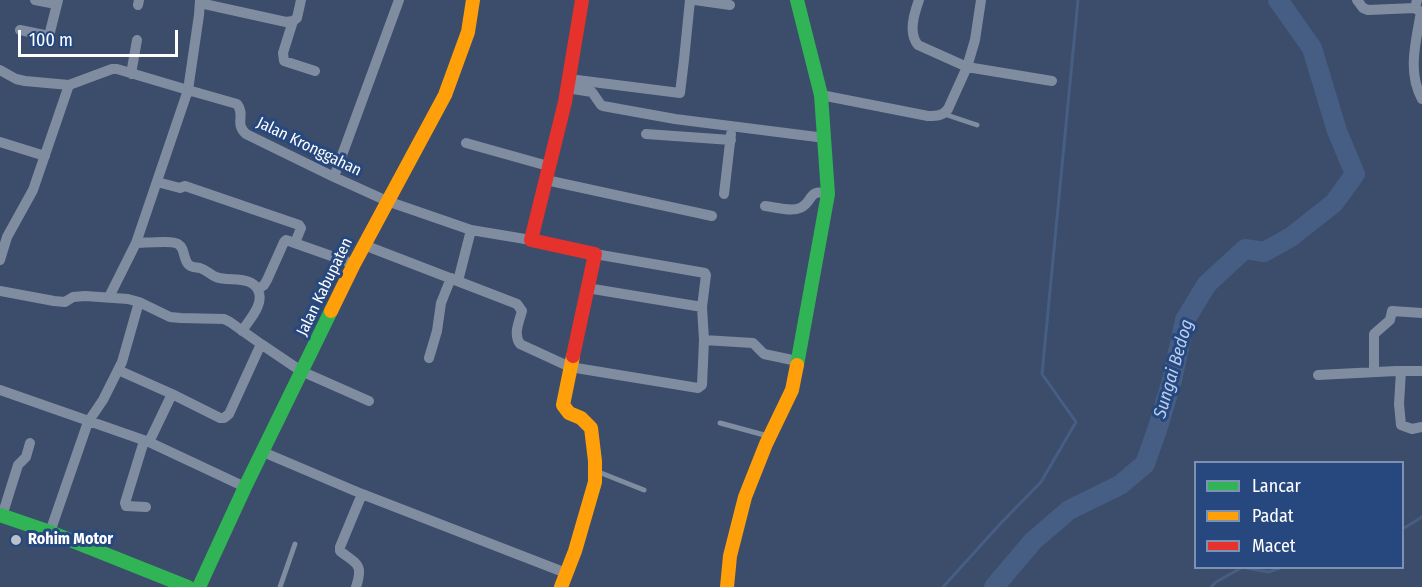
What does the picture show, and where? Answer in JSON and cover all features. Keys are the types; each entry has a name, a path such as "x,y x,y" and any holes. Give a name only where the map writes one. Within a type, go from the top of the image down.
{"street":[{"path":"20,30 49,36 57,2 35,0"},
{"path":"301,0 283,59 288,63 315,71"},
{"path":"334,177 399,0"},
{"name":"Jalan Kabupaten","path":"199,587 354,264 445,95 468,32 473,0"},
{"path":"364,245 517,304 522,310 516,334 520,344 570,367 698,388 702,385 704,340 702,308 706,275 703,271 595,254 531,240 568,83 582,0"},
{"path":"568,83 680,93 690,0"},
{"path":"695,0 730,5"},
{"path":"727,587 730,556 745,497 792,390 828,194 821,95 797,0"},
{"path":"919,0 912,33 918,45 967,67 1052,81"},
{"path":"821,95 928,116 944,114 967,67 975,40 981,0"},
{"path":"1357,0 1363,8 1368,10 1386,5 1419,7 1413,58 1415,83 1422,99"},
{"path":"109,297 136,243 188,90 200,1 286,22 294,21"},
{"path":"131,74 137,40"},
{"path":"0,70 25,81 69,85 112,69 188,90"},
{"path":"568,83 592,92 601,105 675,118 825,138"},
{"path":"0,260 7,237 33,190 69,85"},
{"name":"Jalan Kronggahan","path":"188,90 237,104 241,110 241,129 246,134 387,201 471,230 531,240"},
{"path":"672,135 675,118"},
{"path":"724,194 732,125"},
{"path":"646,134 731,140"},
{"path":"0,142 45,156"},
{"path":"466,143 547,173 712,216"},
{"path":"157,182 180,188 185,186 299,225 301,228 295,243"},
{"path":"765,206 796,209 804,206 816,192 828,194"},
{"path":"429,358 437,331 441,303 454,279 471,230"},
{"path":"258,288 264,285 284,242 288,241 354,264"},
{"path":"136,243 176,243 181,246 187,264 190,266 199,267 213,276 253,283 258,288 259,305 242,331"},
{"path":"561,587 575,551 595,482 591,428 581,418 569,413 563,405 595,254"},
{"path":"587,288 702,308"},
{"path":"0,291 64,302 73,297 128,299 170,316 224,319 302,370 369,401"},
{"path":"50,532 88,422 103,400 122,362 139,302"},
{"path":"1374,372 1374,334 1390,320 1392,311 1422,313"},
{"path":"704,340 753,344 764,354 797,361"},
{"path":"118,370 220,418 226,417 261,344"},
{"path":"1401,371 1401,425 1412,429 1422,427"},
{"path":"1318,375 1422,371"},
{"path":"0,390 146,441 245,487"},
{"path":"146,507 126,506 124,503 146,441 172,394"},
{"path":"30,443 26,457 18,465 1,515 188,587"},
{"path":"263,452 362,494 566,573"},
{"path":"356,587 359,570 357,564 340,551 340,547 362,494"}],"lane":[{"path":"944,114 977,125"},
{"path":"720,423 770,436"},
{"path":"595,471 644,490"},
{"path":"280,587 295,544"}],"waterway":[{"path":"943,587 1041,482 1076,422 1042,374 1078,0"},
{"name":"Sungai Bedog","path":"994,587 1033,541 1069,510 1120,485 1145,464 1172,380 1185,320 1207,284 1245,249 1264,252 1291,237 1334,203 1355,174 1337,131 1312,48 1278,0"},
{"path":"1404,528 1422,517"},
{"path":"1211,587 1239,569"},
{"path":"1252,569 1269,572 1277,569"}],"traffic: fast":[{"path":"797,0 821,95 828,194 797,365"},
{"path":"199,587 331,311"},
{"path":"0,515 50,532 188,587"}],"traffic: slow":[{"path":"331,311 445,95 468,32 473,0"},
{"path":"561,587 575,551 595,482 591,428 581,418 569,413 563,405 573,356"},
{"path":"727,587 730,556 745,497 766,444 792,390 797,365"}],"traffic: jam":[{"path":"573,356 595,254 531,240 565,102 582,0"}],"place":[{"name":"Rohim Motor","path":"16,540"}]}
